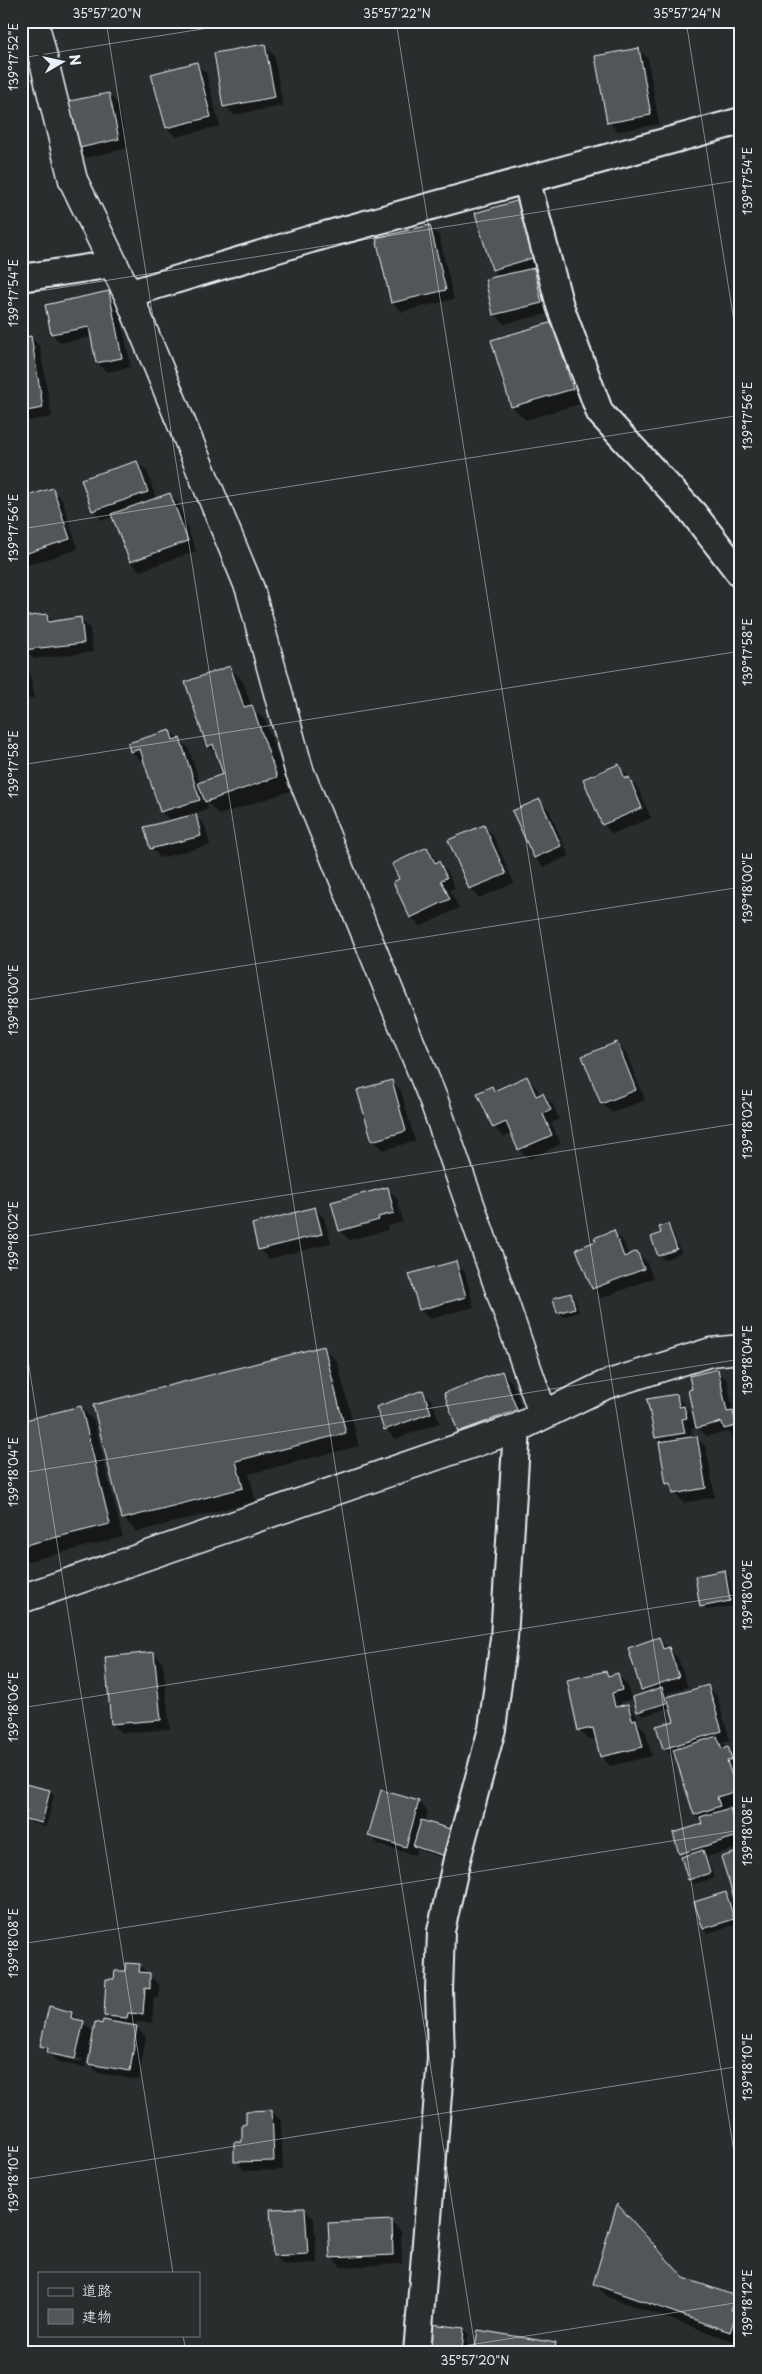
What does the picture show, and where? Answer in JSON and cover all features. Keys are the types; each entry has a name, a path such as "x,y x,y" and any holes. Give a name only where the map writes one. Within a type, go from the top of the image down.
{"street":[{"path":"34,21 73,180 128,294 250,589 299,770 434,1101 543,1414"},
{"path":"128,294 311,240 741,121"},
{"path":"526,182 560,306 600,413 693,513 741,575"},
{"path":"21,278 114,264"},
{"path":"21,1599 517,1428 605,1385 711,1352 741,1348"},
{"path":"417,2353 441,2058 439,1990 441,1931 457,1858 492,1729 504,1638 517,1428"}],"building":[{"path":"265,44 275,97 223,107 214,53"},
{"path":"639,48 651,115 607,123 595,56"},
{"path":"197,62 211,117 166,128 151,74"},
{"path":"109,93 119,139 75,149 65,102"},
{"path":"520,200 536,257 492,270 475,213"},
{"path":"430,225 446,290 391,303 376,238"},
{"path":"534,268 542,303 493,315 485,279"},
{"path":"109,291 122,358 96,363 89,327 51,334 45,305"},
{"path":"553,322 573,389 511,407 491,340"},
{"path":"31,336 43,408 21,412 21,338"},
{"path":"137,461 148,492 92,511 81,479"},
{"path":"53,488 70,539 21,555 21,498"},
{"path":"170,493 188,541 130,562 111,514"},
{"path":"47,614 48,622 81,617 84,643 23,650 21,617"},
{"path":"230,666 244,707 252,705 277,777 205,802 198,783 223,774 213,744 207,747 185,682"},
{"path":"170,730 173,740 180,738 200,800 160,812 140,749 130,752 128,743"},
{"path":"619,764 625,779 629,777 642,808 602,825 583,779"},
{"path":"540,799 561,846 534,858 512,811"},
{"path":"196,814 201,836 150,849 144,827"},
{"path":"484,825 506,874 469,889 448,840"},
{"path":"427,847 435,863 439,861 447,878 441,880 450,899 410,918 393,882 399,879 392,864"},
{"path":"617,1042 636,1090 601,1104 582,1056"},
{"path":"527,1076 536,1096 543,1093 551,1110 543,1114 552,1135 518,1150 506,1122 493,1128 477,1093 492,1086 494,1091"},
{"path":"392,1080 406,1131 372,1141 357,1090"},
{"path":"388,1187 394,1213 378,1217 379,1220 339,1231 331,1202"},
{"path":"315,1207 322,1234 258,1250 252,1224"},
{"path":"668,1224 677,1249 658,1256 651,1237 661,1233 659,1227"},
{"path":"614,1230 624,1257 637,1251 644,1269 592,1289 576,1249 596,1241 594,1238"},
{"path":"456,1261 466,1297 419,1310 409,1274"},
{"path":"571,1293 575,1308 557,1313 553,1298"},
{"path":"324,1346 346,1433 236,1461 243,1488 122,1519 93,1405"},
{"path":"718,1369 727,1412 733,1411 736,1426 724,1429 722,1422 696,1428 688,1390 692,1389 689,1376"},
{"path":"502,1371 517,1410 458,1432 444,1393"},
{"path":"423,1390 431,1413 384,1430 376,1407"},
{"path":"677,1394 679,1407 684,1406 687,1418 682,1419 685,1433 655,1438 647,1399"},
{"path":"81,1406 110,1524 21,1546 21,1421"},
{"path":"697,1436 706,1488 673,1494 671,1483 666,1484 659,1442"},
{"path":"725,1570 730,1601 700,1607 695,1576"},
{"path":"659,1637 663,1649 669,1647 679,1677 641,1690 628,1648"},
{"path":"154,1652 161,1720 111,1724 105,1657"},
{"path":"606,1671 608,1676 618,1673 622,1690 612,1693 615,1707 628,1704 632,1720 636,1719 643,1747 600,1757 593,1728 578,1731 567,1680"},
{"path":"708,1685 722,1731 663,1749 656,1726 674,1721 667,1697"},
{"path":"662,1687 667,1703 637,1712 633,1697"},
{"path":"717,1736 722,1749 728,1746 732,1759 727,1761 737,1791 717,1797 720,1806 694,1815 673,1750"},
{"path":"21,1783 50,1790 42,1823 25,1819 27,1811 21,1810"},
{"path":"381,1790 419,1801 406,1847 368,1836"},
{"path":"730,1808 738,1836 679,1854 673,1833 702,1824 700,1817"},
{"path":"421,1820 453,1830 445,1856 413,1846"},
{"path":"703,1850 710,1873 688,1880 681,1857"},
{"path":"741,1851 741,1914 739,1914 721,1857"},
{"path":"726,1892 734,1919 703,1929 694,1902"},
{"path":"126,1963 140,1964 139,1972 150,1973 150,1989 145,1988 143,2014 128,2013 127,2018 104,2016 106,1979 114,1979 115,1971 125,1971"},
{"path":"49,2006 72,2012 71,2018 84,2021 75,2059 47,2053 48,2048 40,2046"},
{"path":"103,2020 137,2026 130,2071 88,2064 95,2022 102,2024"},
{"path":"272,2110 274,2161 234,2162 234,2142 242,2142 242,2125 246,2124 246,2111"},
{"path":"617,2204 684,2278 736,2296 731,2310 737,2312 730,2332 593,2284"},
{"path":"305,2208 308,2254 273,2256 270,2209"},
{"path":"392,2220 393,2255 330,2258 328,2223"},
{"path":"431,2324 464,2328 462,2353 429,2352"},
{"path":"478,2330 556,2343 554,2353 474,2353"}]}
